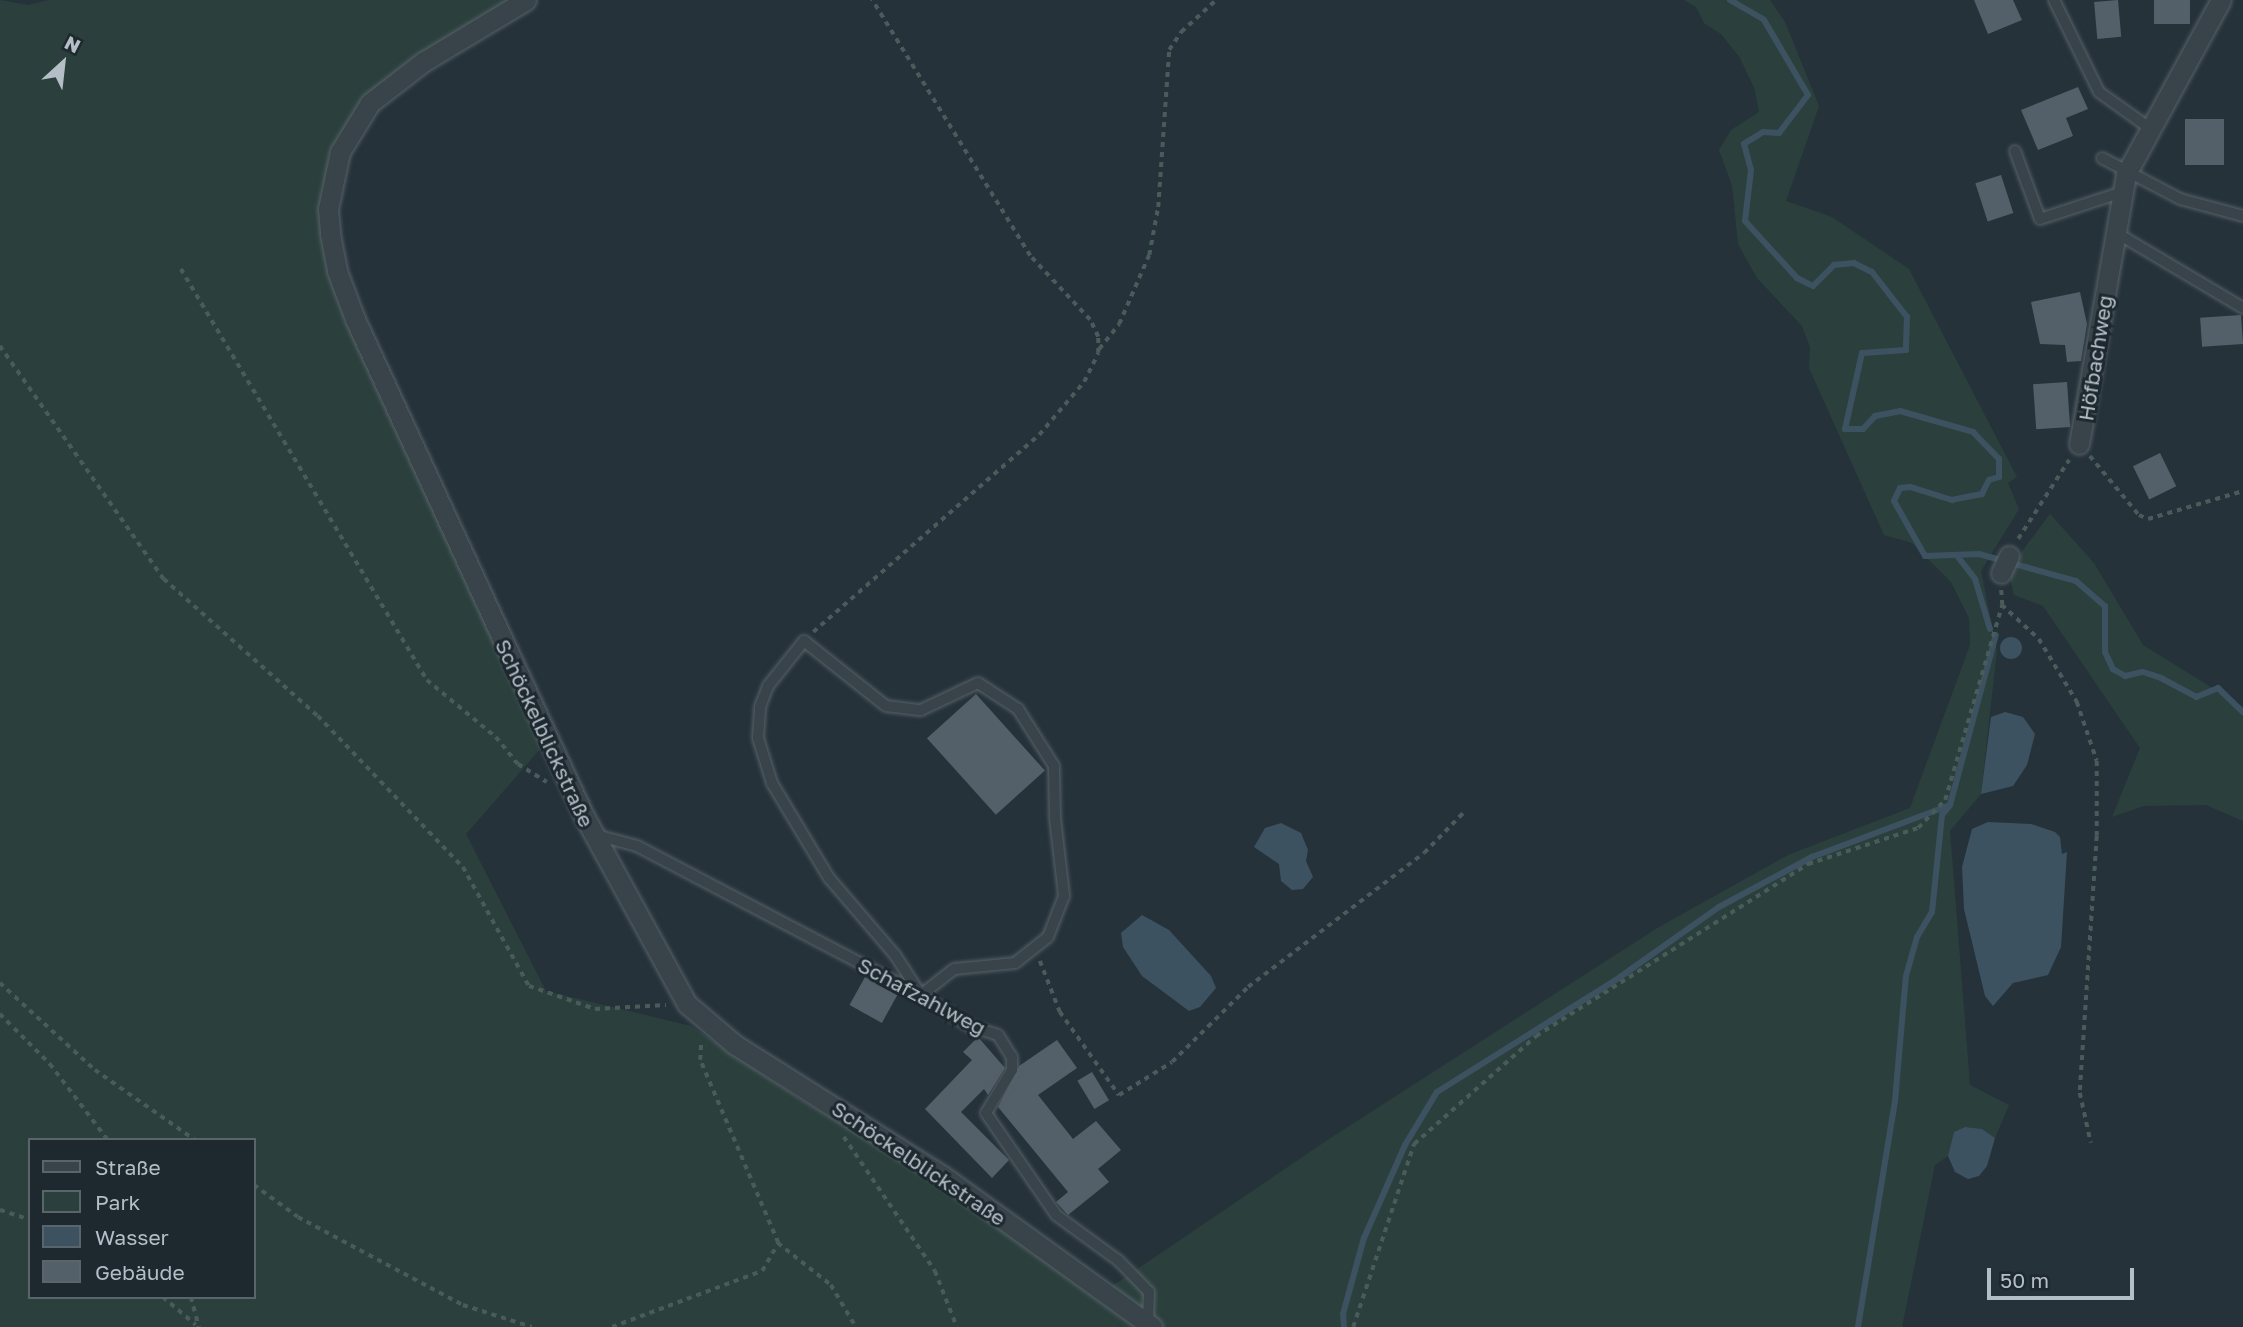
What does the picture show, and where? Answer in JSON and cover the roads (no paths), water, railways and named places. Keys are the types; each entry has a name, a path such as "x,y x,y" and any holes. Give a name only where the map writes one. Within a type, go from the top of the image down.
{"street":[{"name":"Schöckelblickstraße","path":"526,0 423,62 370,103 340,152 328,209 330,234 355,319 576,799 593,834 694,1010 734,1044 943,1176 1150,1325"},
{"name":"Höfbachweg","path":"2079,444 2087,415 2115,231 2125,183 2148,127 2221,0"}],"lane":[{"path":"2054,0 2099,92 2148,127"},
{"path":"2015,150 2040,219 2125,183"},
{"path":"2102,158 2125,183 2243,216"},
{"path":"2115,231 2243,308"},
{"path":"804,641 886,706 921,710 978,683 1018,709 1054,766 1055,818 1064,896 1048,937 1015,963 954,969 920,995 895,955 829,877 785,808 762,758 758,726 764,695 778,670 804,641"},
{"name":"Schafzahlweg","path":"593,834 637,846 920,995 969,1026 998,1035 1012,1056 1012,1070 986,1113 1056,1215 1119,1261 1149,1292 1150,1325"}],"water":[{"path":"2011,637 2019,640 2022,648 2019,656 2011,659 2003,656 2000,648 2003,640"},
{"path":"2005,712 2023,717 2035,734 2027,765 2013,786 1981,794 1991,717"},
{"path":"1988,822 2031,824 2055,832 2060,837 2062,854 2067,852 2061,947 2048,975 2013,983 1993,1006 1985,996 1964,909 1962,867 1972,829"},
{"path":"1281,823 1301,833 1308,850 1306,861 1313,877 1303,889 1292,890 1281,881 1279,864 1254,847 1265,828"},
{"path":"1142,915 1169,930 1211,976 1216,988 1200,1007 1189,1011 1142,976 1123,947 1121,933"},
{"path":"1965,1127 1982,1129 1995,1138 1987,1166 1979,1176 1968,1179 1955,1172 1948,1156 1954,1132"}],"waterway":[{"path":"1730,0 1764,20 1808,95 1779,133 1763,132 1744,144 1751,170 1745,221 1797,278 1813,286 1834,265 1854,263 1872,272 1907,317 1906,350 1862,353 1845,429 1863,429 1875,416 1900,411 1973,432 1999,459 1999,477 1989,480 1982,494 1952,500 1910,487 1900,488 1894,501 1925,556 1979,554 2076,581 2105,606 2105,652 2113,669 2125,676 2143,672 2161,678 2196,697 2218,688 2243,712"},
{"path":"1958,557 1975,579 1990,629"},
{"path":"1858,1327 1895,1101 1906,976 1917,937 1932,912 1942,815 1950,805 1996,635"},
{"path":"1344,1327 1343,1314 1364,1238 1405,1145 1437,1092 1620,977 1719,907 1812,857 1950,805"}]}
